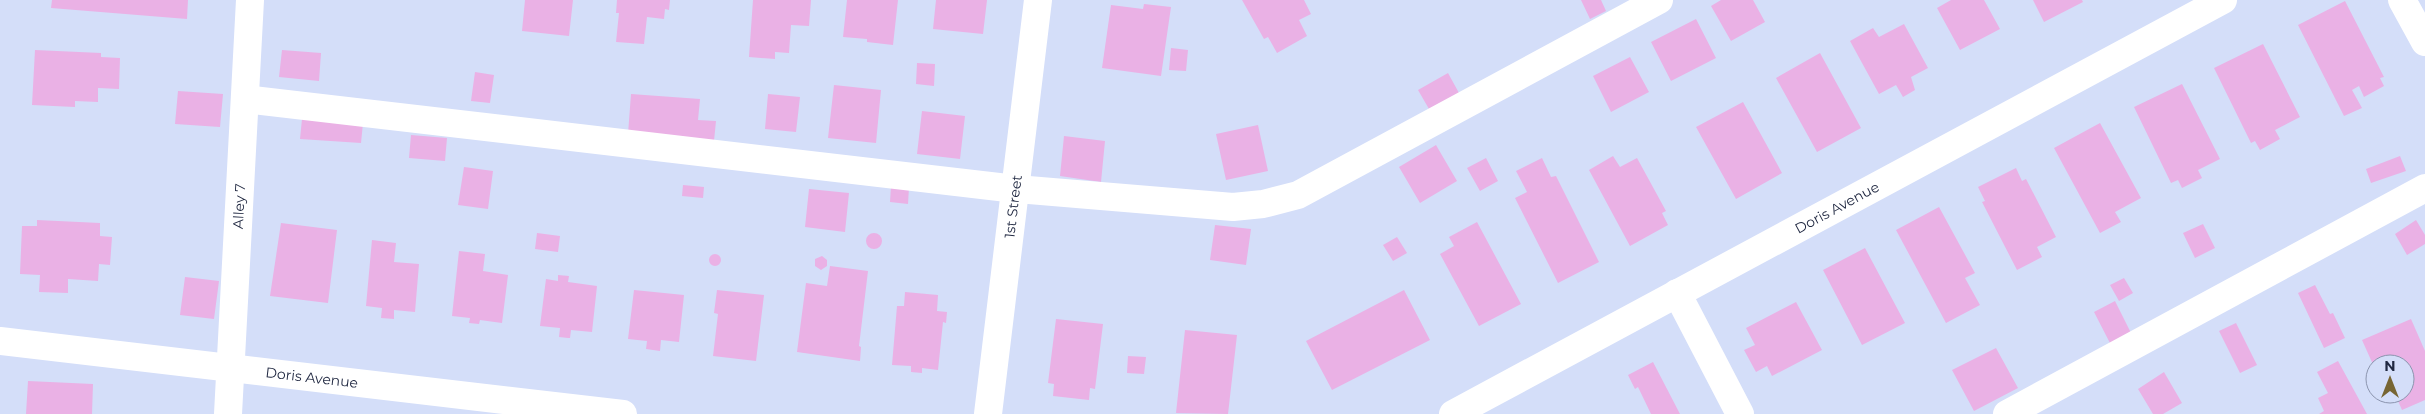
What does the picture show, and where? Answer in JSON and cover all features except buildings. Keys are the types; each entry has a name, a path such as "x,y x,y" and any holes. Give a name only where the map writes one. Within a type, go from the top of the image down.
{"street":[{"name":"Alley 7","path":"228,414 250,0"},
{"name":"1st Street","path":"988,414 1038,0"},
{"path":"245,99 1016,189 1232,207 1263,204 1298,195 1659,0"},
{"name":"Doris Avenue","path":"1453,414 2223,0"},
{"path":"2402,0 2425,42"},
{"path":"2007,414 2425,188"},
{"path":"1677,294 1740,414"},
{"name":"Doris Avenue","path":"0,341 623,414"}]}
